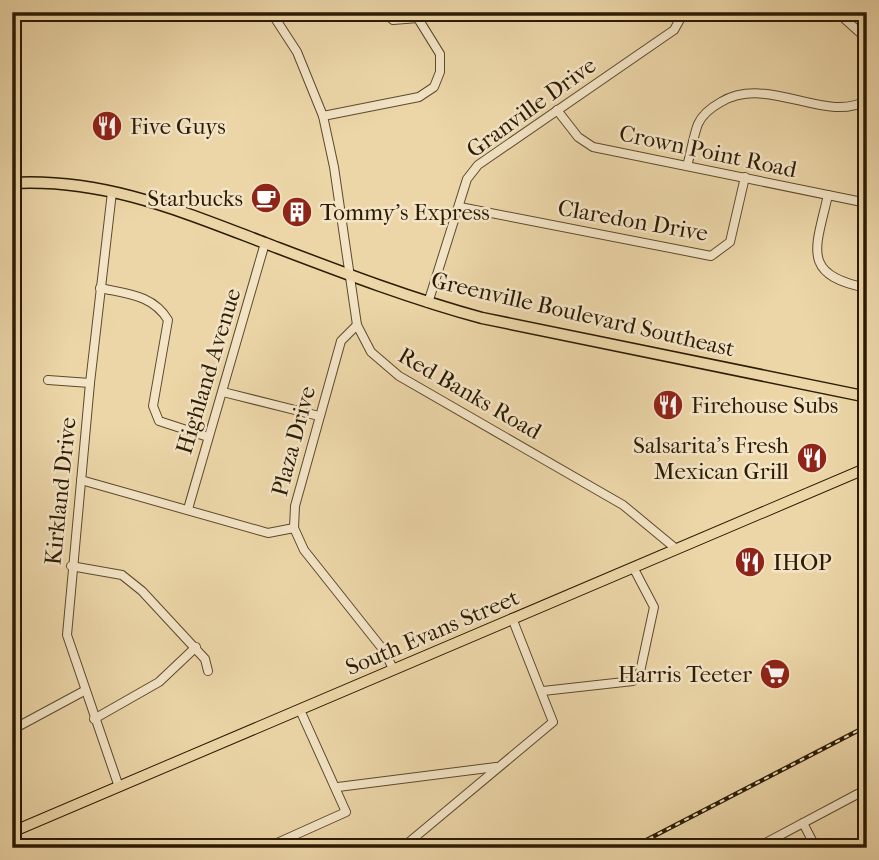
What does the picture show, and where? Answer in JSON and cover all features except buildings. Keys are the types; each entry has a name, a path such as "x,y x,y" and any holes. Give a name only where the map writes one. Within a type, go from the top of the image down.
{"highway":[{"name":"Greenville Boulevard Southeast","path":"12,183 54,181 172,207 428,303 496,321 864,396"}],"main road":[{"name":"South Evans Street","path":"12,832 867,468"}],"street":[{"name":"Red Banks Road","path":"271,12 297,52 323,116 334,167 357,325 371,352 389,370 623,505 676,548"},
{"path":"323,116 419,97 434,87 440,72 440,54 416,15 393,20 384,12"},
{"name":"Granville Drive","path":"428,303 467,179 478,165 674,30 684,12"},
{"path":"837,12 867,39"},
{"path":"687,166 699,123 713,106 727,98 758,92 840,107 859,105 867,100"},
{"name":"Crown Point Road","path":"557,110 578,137 593,147 867,203"},
{"name":"Claredon Drive","path":"460,207 711,256 730,242 745,177"},
{"name":"Kirkland Drive","path":"112,192 71,566 67,635 119,787"},
{"path":"828,195 817,246 820,265 835,281 867,288"},
{"name":"Highland Avenue","path":"188,509 264,243"},
{"path":"100,288 137,296 159,306 168,320 153,406 159,421 208,437"},
{"name":"Plaza Drive","path":"357,325 341,341 295,506 294,528 304,550 385,652 393,669"},
{"path":"48,380 90,383"},
{"path":"223,391 319,416"},
{"path":"81,481 268,533 294,528"},
{"path":"71,566 122,575 142,591 196,647 205,659 208,671"},
{"path":"543,691 633,681 640,672 654,607 633,567"},
{"path":"402,848 496,766 553,722 512,618"},
{"path":"94,719 159,682 196,647"},
{"path":"12,727 19,726 84,691"},
{"path":"266,848 346,812 338,788 300,710"},
{"path":"338,788 496,766"},
{"path":"756,848 867,789"},
{"path":"803,823 816,848"}],"railway":[{"path":"631,848 867,726"}],"place":[{"name":"Five Guys","path":"107,126"},
{"name":"Starbucks","path":"266,198"},
{"name":"Tommy's Express","path":"297,212"},
{"name":"Firehouse Subs","path":"668,405"},
{"name":"Salsarita's Fresh Mexican Grill","path":"812,458"},
{"name":"IHOP","path":"750,562"},
{"name":"Harris Teeter","path":"775,674"}]}
